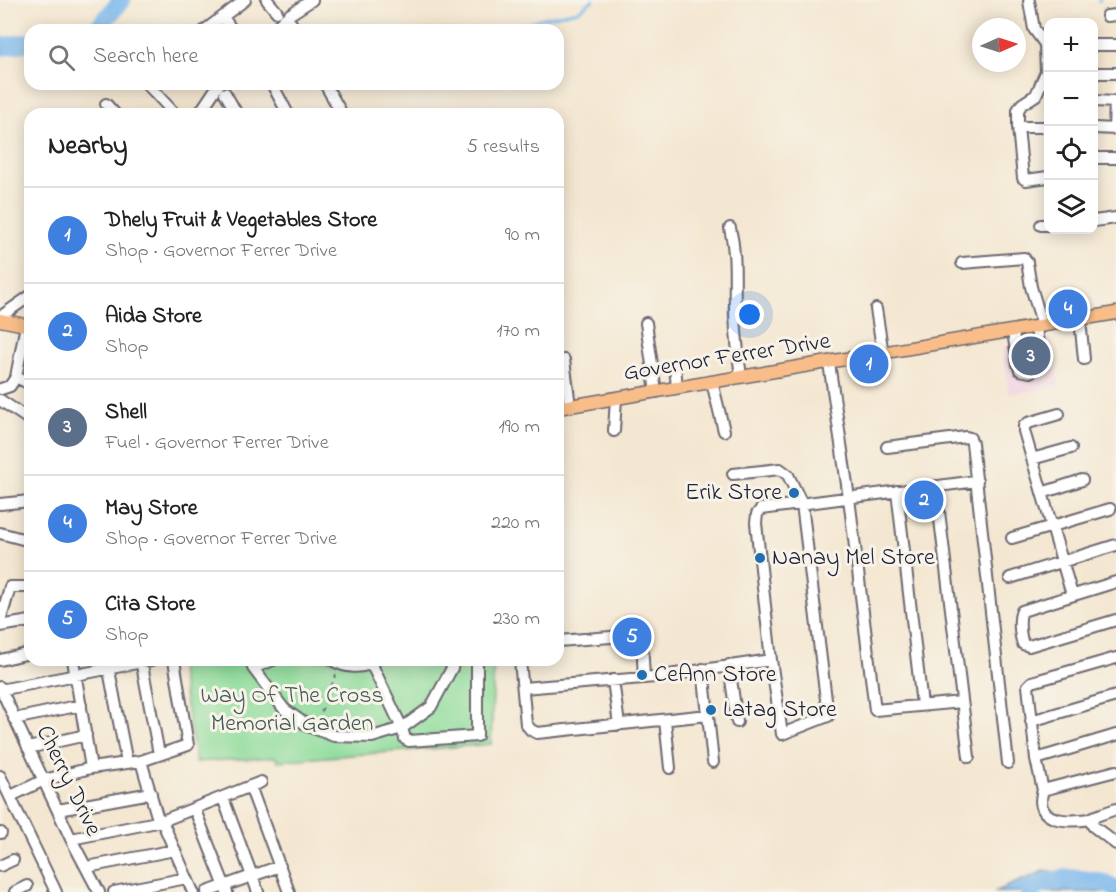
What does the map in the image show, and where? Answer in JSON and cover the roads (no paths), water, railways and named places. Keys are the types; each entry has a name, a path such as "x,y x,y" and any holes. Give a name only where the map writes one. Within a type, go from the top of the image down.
{"main road":[{"name":"Governor Ferrer Drive","path":"564,407 1116,313"},
{"path":"0,318 24,325"}],"street":[{"path":"214,24 245,0"},
{"path":"267,0 277,12"},
{"path":"279,24 312,0"},
{"path":"1029,1 1034,28 1044,41"},
{"path":"223,17 228,24"},
{"path":"1098,45 1116,45"},
{"path":"1098,73 1116,73"},
{"path":"1044,78 1036,95 1022,104 1018,110 1023,178 1025,180 1044,178"},
{"path":"153,90 169,108"},
{"path":"205,108 221,90"},
{"path":"223,90 233,108"},
{"path":"275,90 285,108"},
{"path":"328,90 339,108"},
{"path":"1098,101 1115,102 1115,129 1098,128"},
{"path":"106,104 110,108"},
{"path":"1018,127 1044,127"},
{"path":"1098,158 1116,158"},
{"path":"1098,220 1116,218"},
{"path":"730,228 736,277 734,306 741,377"},
{"path":"962,262 1024,258 1027,262 1040,327 1039,367 1030,372 1020,370 1013,332"},
{"path":"0,318 24,300"},
{"path":"876,309 883,354"},
{"path":"1080,320 1084,359"},
{"path":"646,323 656,392"},
{"path":"24,343 16,377 10,386 0,393 24,415"},
{"path":"564,360 564,407"},
{"path":"829,363 849,498 875,710 962,702"},
{"path":"675,366 677,388"},
{"path":"16,377 24,381"},
{"path":"712,382 723,431"},
{"path":"614,431 615,398"},
{"path":"1059,414 1028,423 1024,426 1024,431 1072,595"},
{"path":"887,447 966,437 970,438 972,443 1008,763"},
{"path":"1032,459 1071,448"},
{"path":"733,474 780,469 788,476 802,504 828,716 782,734 771,660 756,523 757,514 761,509 802,504 849,498 977,481"},
{"path":"1042,493 1082,480"},
{"path":"936,486 969,757"},
{"path":"897,491 922,705"},
{"path":"0,504 24,502"},
{"path":"1012,538 1110,509"},
{"path":"0,533 24,539"},
{"path":"1010,578 1116,545"},
{"path":"1116,582 1022,611 1020,615 1023,644 1029,646 1116,620"},
{"path":"0,622 10,587 24,587"},
{"path":"0,626 24,622"},
{"path":"564,641 638,635 642,641 644,678"},
{"path":"0,660 24,654"},
{"path":"1116,658 1032,682 1028,686 1036,759 1043,790 1041,797 1043,808 1053,819 1062,822 1091,819 1116,809"},
{"path":"522,688 644,678 771,660"},
{"path":"729,665 737,722"},
{"path":"74,666 91,768"},
{"path":"0,688 76,674 102,666"},
{"path":"108,666 127,763"},
{"path":"146,666 159,754"},
{"path":"11,796 44,780 91,768 141,761 188,745 175,666"},
{"path":"254,666 284,709 314,729 334,736 372,736 402,728 430,707 452,666"},
{"path":"376,666 405,739 409,741 477,736 477,666"},
{"path":"520,666 526,724 537,733 708,716"},
{"path":"703,669 713,762"},
{"path":"614,680 619,724"},
{"name":"Cherry Drive","path":"0,688 71,839 99,892"},
{"path":"1031,721 1116,696"},
{"path":"14,719 81,705"},
{"path":"665,720 670,768"},
{"path":"28,748 86,735"},
{"path":"1036,759 1116,735"},
{"path":"141,761 157,816 162,821 193,892"},
{"path":"1043,790 1116,771"},
{"path":"0,776 56,892"},
{"path":"71,839 162,821 195,810 261,782"},
{"path":"250,786 289,892"},
{"path":"58,810 151,793"},
{"path":"223,798 258,892"},
{"path":"195,810 226,889"},
{"path":"1091,819 1093,826 1116,844"},
{"path":"87,867 175,850"},
{"path":"0,866 14,860"},
{"path":"207,892 226,889 280,866"},
{"path":"114,892 187,878"},
{"path":"15,892 27,886"}],"water":[{"path":"1044,871 1090,878 1110,892 994,892"}],"waterway":[{"path":"101,24 122,0"},
{"path":"527,24 539,19 578,11 593,0"},
{"path":"0,47 24,43"},
{"path":"1029,892 1048,882 1069,878 1095,881 1116,889"}],"place":[{"name":"May Store","path":"1068,309"},
{"name":"Shell","path":"1031,356"},
{"name":"Dhely Fruit & Vegetables Store","path":"869,364"},
{"name":"Erik Store","path":"794,493"},
{"name":"Aida Store","path":"924,500"},
{"name":"Nanay Mel Store","path":"760,558"},
{"name":"Cita Store","path":"632,637"},
{"name":"CeAnn Store","path":"642,675"},
{"name":"Latag Store","path":"711,710"}],"park label":[{"name":"Way Of The Cross Memorial Garden","path":"292,710"}]}
